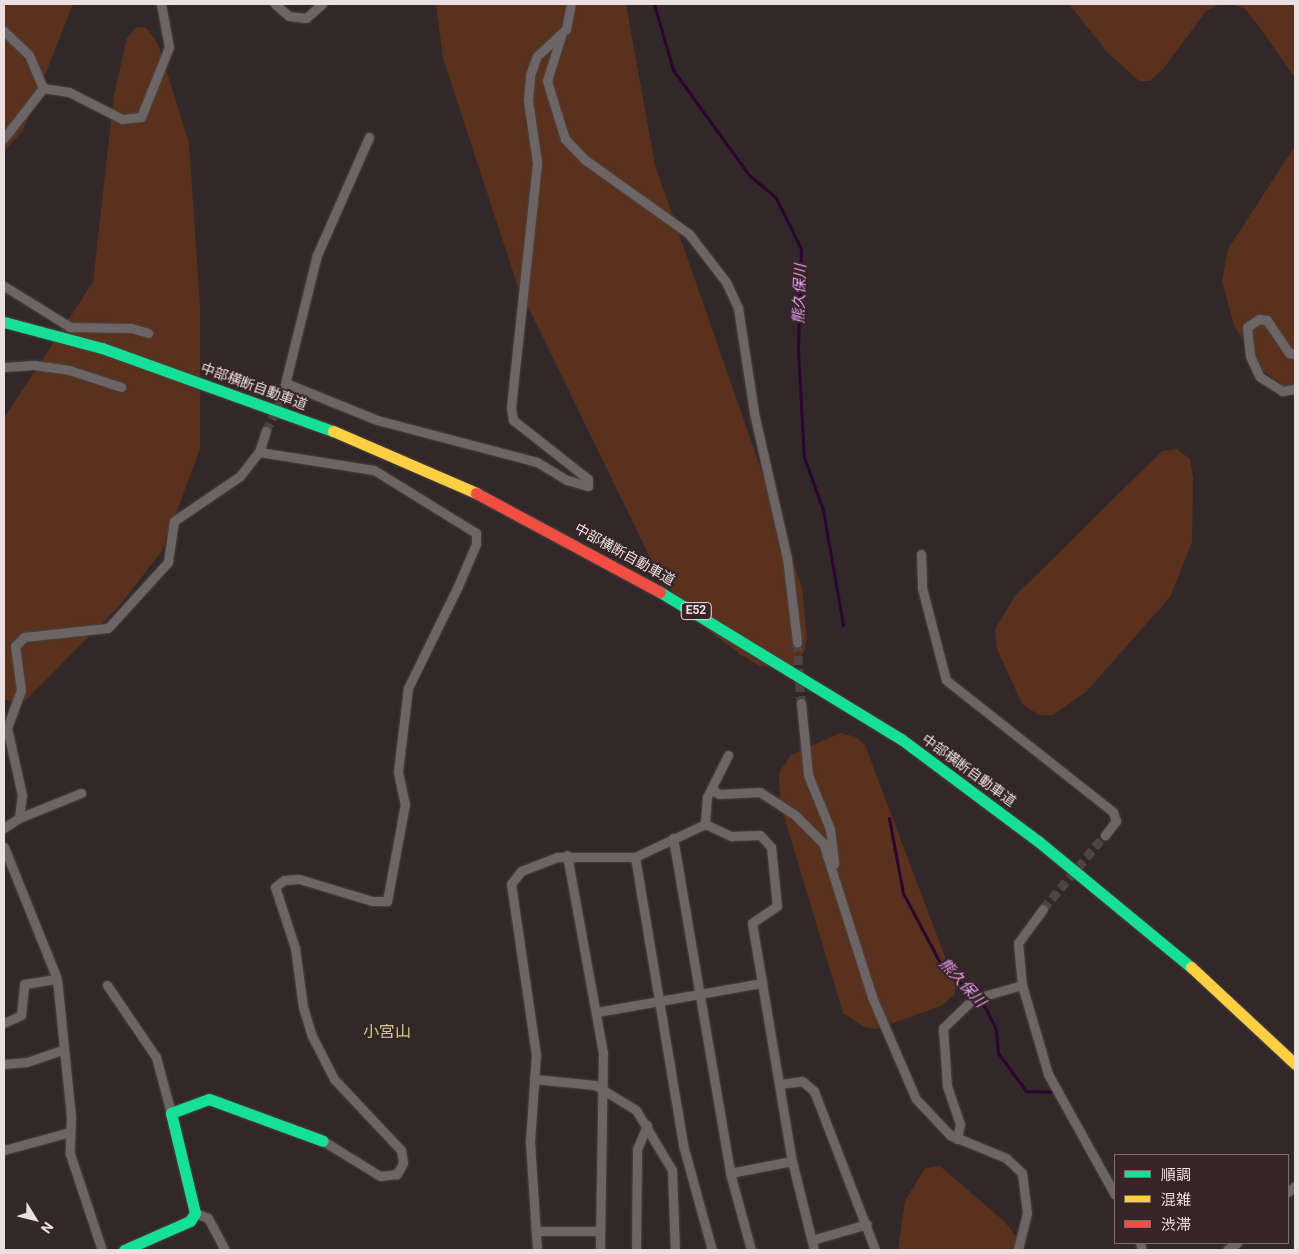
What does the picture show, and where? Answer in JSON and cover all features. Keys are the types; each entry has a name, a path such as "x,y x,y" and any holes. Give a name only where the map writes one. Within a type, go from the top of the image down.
{"main road":[{"name":"中部横断自動車道","path":"4,322 176,373 406,460 507,507 712,620 851,705 1031,835 1204,979 1295,1064"},
{"path":"124,1250 190,1221 195,1213 171,1114 209,1099 323,1141"}],"street":[{"path":"43,88 69,92 122,120 141,117 169,47 161,4"},
{"path":"274,4 289,16 306,18 322,4"},
{"path":"571,4 566,29 555,44 547,81 565,139 584,159 689,234 726,282 738,308 754,413 787,558 797,642"},
{"path":"288,384 377,420 537,462 567,480 588,486 588,479 513,420 511,407 538,162 528,100 530,75 537,56 566,29"},
{"path":"4,31 29,55 43,88"},
{"path":"4,138 43,88"},
{"path":"282,396 288,384 317,255 369,138"},
{"path":"4,286 70,327 131,328 148,334"},
{"path":"1295,354 1289,353 1268,320 1259,318 1247,327 1250,356 1260,377 1282,391 1295,389"},
{"path":"4,367 34,365 70,370 120,387"},
{"path":"19,818 22,795 8,728 21,690 15,646 24,637 108,628 168,562 174,521 240,476 259,452 266,431"},
{"path":"259,452 374,470 476,533 476,544 458,586 408,688 398,772 405,804 387,901 372,902 299,879 284,880 275,887 296,948 303,1007 312,1036 339,1086 400,1150 403,1163 397,1174 380,1176 323,1141"},
{"path":"921,554 922,588 946,680 1113,812 1116,821 1106,835"},
{"path":"801,703 807,767 830,829 834,870"},
{"path":"706,824 707,797 713,790 728,755"},
{"path":"713,790 720,794 760,792 776,800 814,831 834,870 872,997 916,1099 925,1114 957,1139 1006,1158 1022,1174 1027,1213 1018,1250"},
{"path":"4,828 19,818 81,793"},
{"path":"537,1250 539,1231 530,1142 536,1055 510,888 521,871 567,856 635,857 706,824 731,836 760,835 771,846 776,906 752,923 792,1161 814,1250"},
{"path":"673,838 730,1173 751,1250"},
{"path":"4,847 57,979 70,1132 70,1154 102,1250"},
{"path":"567,856 597,1012 603,1089 600,1250"},
{"path":"635,857 683,1144 712,1250"},
{"path":"1043,909 1018,943 1022,986 1048,1074 1114,1193"},
{"path":"4,1023 21,1015 24,984 57,979"},
{"path":"597,1012 762,983"},
{"path":"107,985 156,1057 171,1114"},
{"path":"957,1139 960,1124 947,1086 943,1028 972,999 1022,986"},
{"path":"4,1064 27,1062 62,1050"},
{"path":"534,1079 603,1089 636,1110 647,1125 672,1170 675,1250"},
{"path":"779,1084 802,1081 814,1091 867,1224 875,1250"},
{"path":"636,1250 637,1149 647,1125"},
{"path":"4,1150 70,1132"},
{"path":"730,1173 792,1161"},
{"path":"195,1213 208,1218 225,1250"},
{"path":"812,1240 867,1224"},
{"path":"539,1231 600,1231"}],"shaded area":[{"path":"4,4 73,4 23,131 4,151"},
{"path":"436,4 626,4 655,165 802,587 807,638 804,652 793,667 759,666 740,654 702,625 659,576 517,284 443,58"},
{"path":"1069,4 1221,4 1206,11 1164,68 1150,81 1139,81 1108,53"},
{"path":"1230,4 1295,4 1295,78 1244,8"},
{"path":"136,27 146,28 158,44 189,143 200,305 200,449 162,551 120,605 38,688 25,700 12,702 4,699 4,418 93,282 114,95 127,38"},
{"path":"1295,146 1295,394 1261,369 1234,325 1222,281 1228,249"},
{"path":"1177,449 1190,459 1193,478 1192,542 1170,597 1086,692 1053,715 1039,715 1022,704 997,649 995,629 1015,596 1162,451"},
{"path":"840,733 856,737 865,745 956,986 954,995 941,1006 876,1029 864,1027 843,1013 780,803 779,773 791,755"},
{"path":"940,1166 1005,1222 1026,1250 898,1250 905,1201 925,1168"}],"waterway":[{"name":"熊久保川","path":"654,4 673,70 749,175 776,198 801,249 798,351 804,457 823,510 843,625"},
{"name":"熊久保川","path":"889,818 903,893 940,963 985,1007 996,1030 998,1053 1026,1091 1051,1092"}],"tunnel":[{"path":"266,431 282,396"},
{"path":"797,642 801,703"},
{"path":"1043,909 1105,835"}],"traffic: fast":[{"path":"4,322 102,348 333,431"},
{"path":"660,592 901,739 1038,841 1191,967"},
{"path":"124,1250 190,1221 195,1213 171,1113 209,1099 323,1141"}],"traffic: slow":[{"path":"333,431 476,493"},
{"path":"1191,967 1295,1064"}],"traffic: jam":[{"path":"476,493 660,592"}],"district":[{"name":"小宮山","path":"387,1032"}]}
